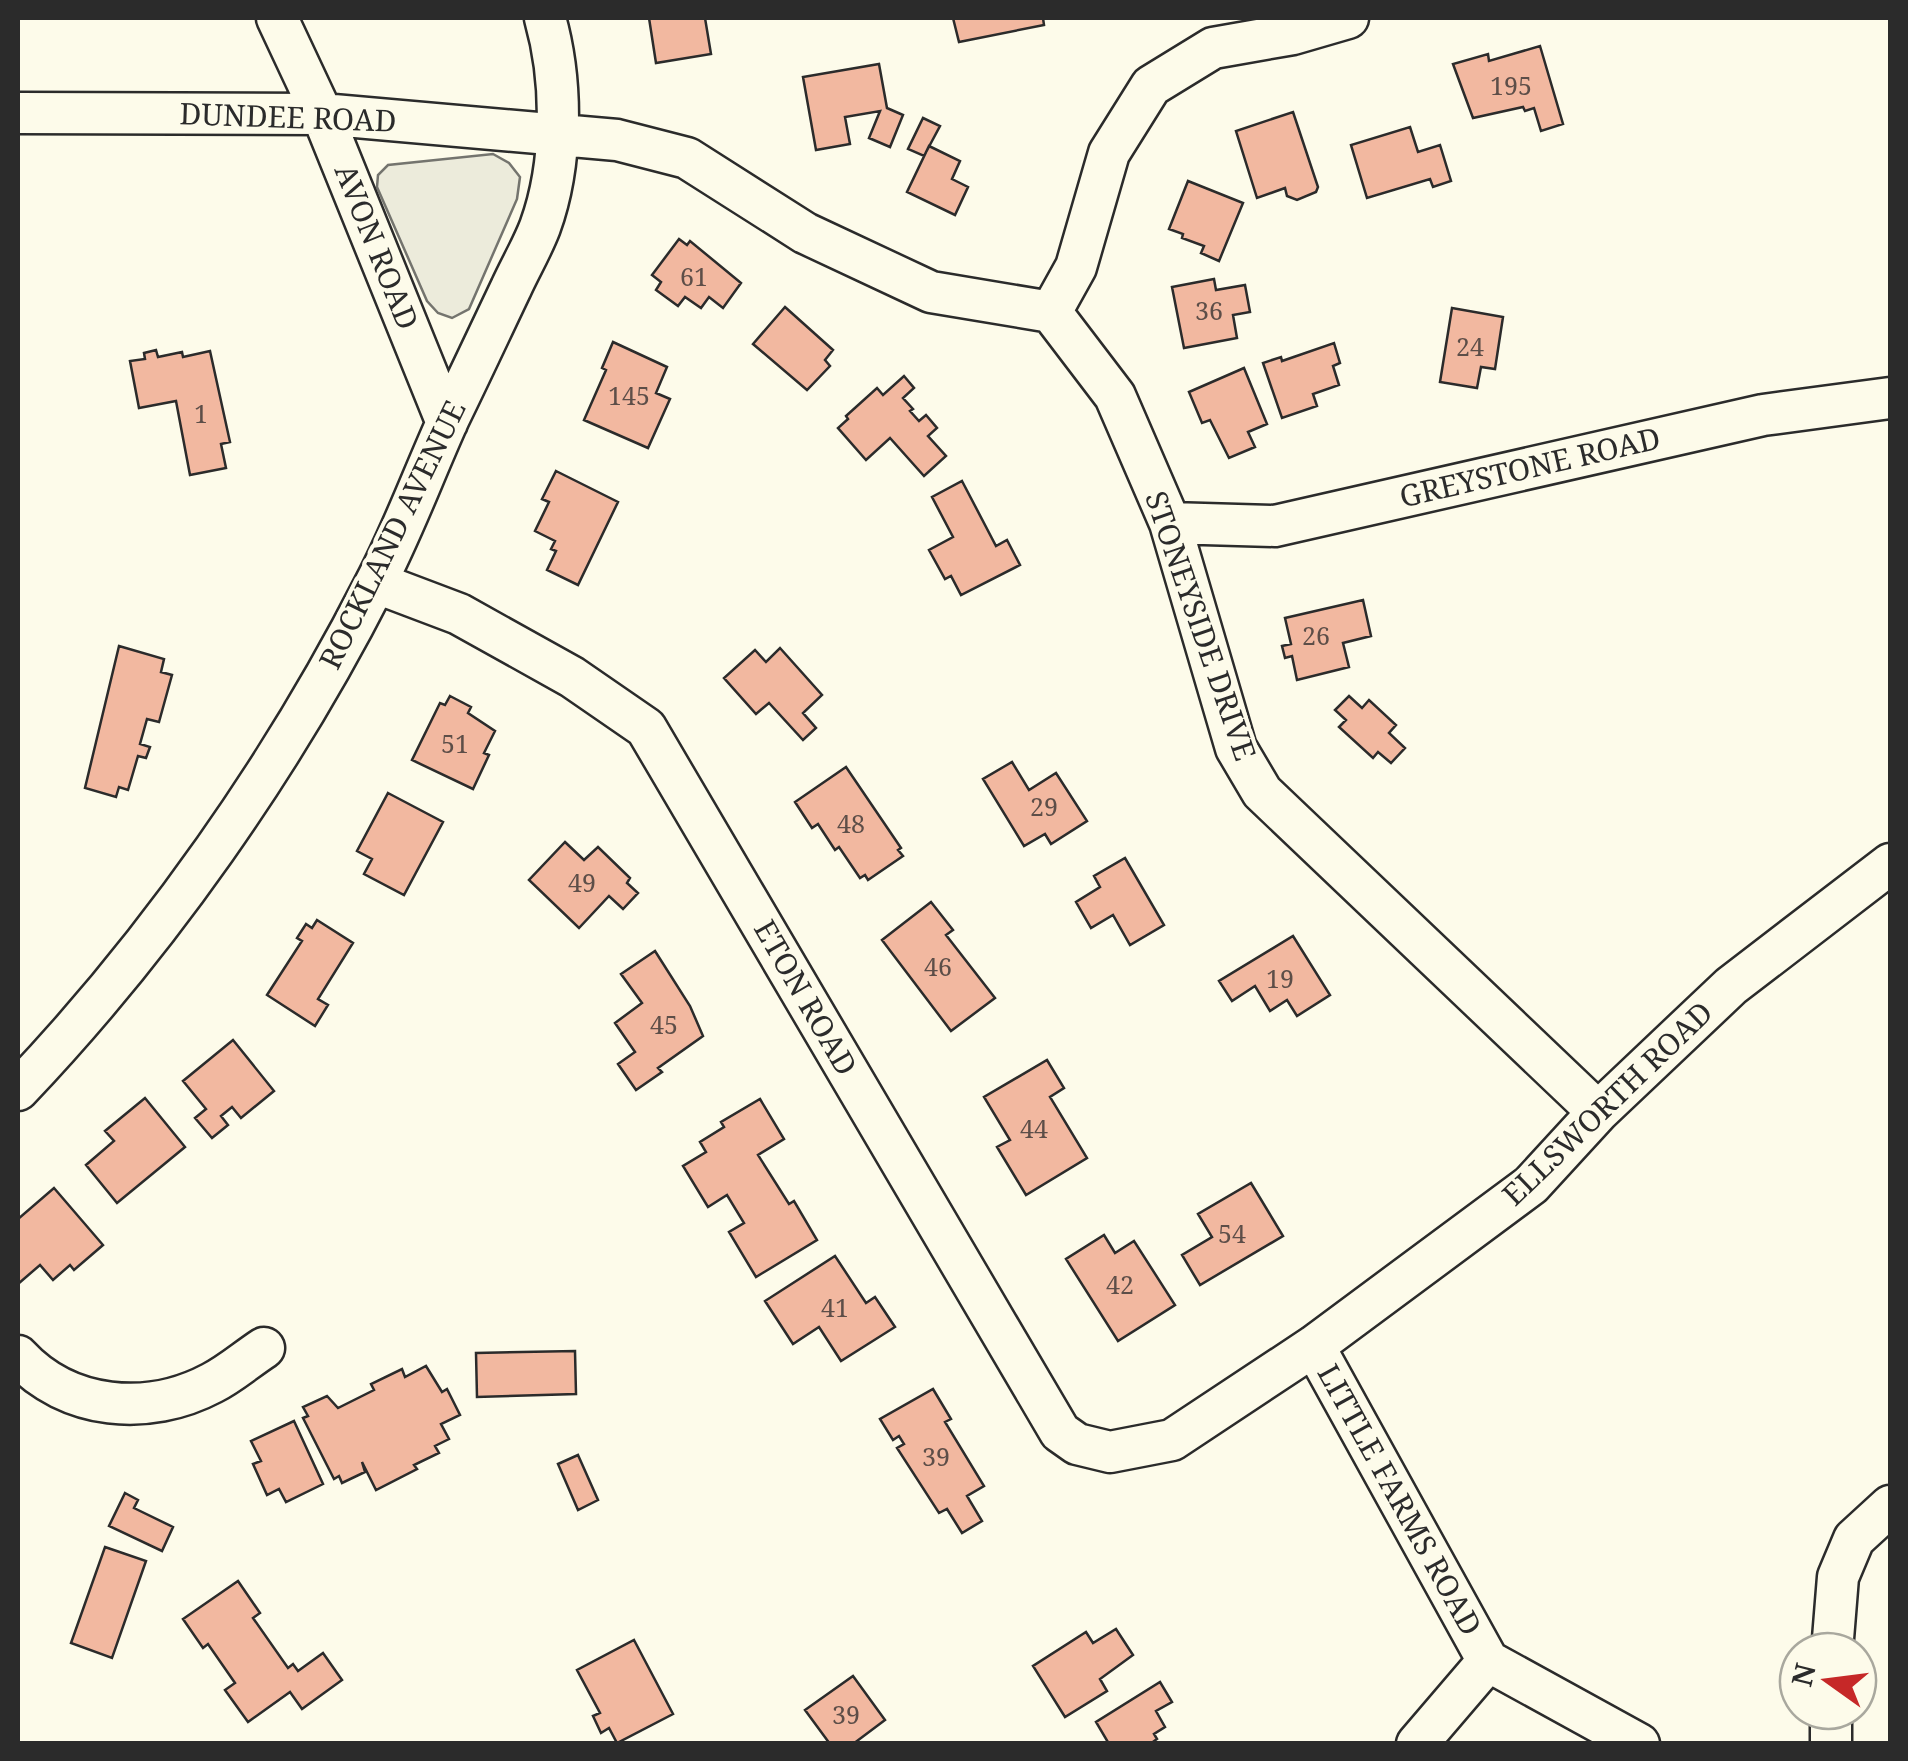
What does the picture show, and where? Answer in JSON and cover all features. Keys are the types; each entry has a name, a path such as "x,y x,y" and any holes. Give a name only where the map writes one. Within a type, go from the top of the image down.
{"street":[{"name":"AVON ROAD","path":"276,18 322,114 447,422"},
{"name":"ROCKLAND AVENUE","path":"18,1090 67,1038 146,940 238,814 318,690 376,582 540,226 559,136 545,18"},
{"path":"559,136 617,140 687,158 805,234 932,292 1051,312 1076,267 1110,153 1151,86 1213,48 1293,34 1348,18"},
{"name":"DUNDEE ROAD","path":"18,112 322,114 559,136"},
{"name":"STONEYSIDE DRIVE","path":"1051,312 1114,396 1170,523 1236,748 1262,792 1598,1112"},
{"name":"GREYSTONE ROAD","path":"1170,523 1274,526 1762,415 1890,398"},
{"name":"ETON ROAD","path":"376,582 459,614 572,677 646,728 1060,1432 1077,1444 1110,1452 1172,1440"},
{"name":"ELLSWORTH ROAD","path":"1172,1440 1314,1346 1531,1185 1598,1112 1731,986 1890,864"},
{"name":"LITTLE FARMS ROAD","path":"1314,1346 1488,1661 1639,1744"},
{"path":"18,1356 37,1376 98,1403 139,1404 173,1399 213,1383 264,1348"},
{"path":"1834,1631 1838,1577 1854,1539 1890,1506"},
{"path":"1417,1744 1488,1661"}],"shaded area":[{"path":"493,154 509,163 520,177 517,199 469,309 452,318 438,313 427,301 377,187 378,175 388,165"}],"building":[{"path":"649,18 705,18 711,54 656,63"},
{"path":"953,18 1043,18 1044,25 959,42"},
{"path":"1540,46 1563,124 1541,131 1534,108 1525,111 1523,107 1473,118 1453,64 1488,54 1489,61"},
{"path":"879,64 887,108 903,115 890,147 869,138 880,111 845,117 850,144 816,150 803,77"},
{"path":"1293,112 1318,187 1316,192 1297,200 1287,196 1285,188 1257,198 1236,131"},
{"path":"923,118 940,126 924,156 908,149"},
{"path":"1410,127 1418,152 1440,145 1451,181 1433,187 1430,179 1367,198 1351,145"},
{"path":"929,146 960,161 952,179 968,187 955,215 907,192"},
{"path":"1188,181 1243,203 1219,261 1201,253 1204,246 1169,229"},
{"path":"679,239 687,245 690,241 741,283 723,308 709,297 701,308 685,297 678,306 656,290 661,282 652,275"},
{"path":"1214,279 1216,290 1245,285 1250,312 1233,315 1237,338 1184,348 1172,287"},
{"path":"785,307 833,350 825,360 830,366 807,390 753,344"},
{"path":"1452,308 1503,317 1495,369 1481,367 1477,388 1440,382"},
{"path":"613,342 667,367 656,393 670,399 648,448 584,420 606,370 602,368"},
{"path":"1334,343 1340,363 1333,366 1339,385 1313,394 1317,406 1282,418 1263,363 1281,357 1282,361"},
{"path":"156,350 158,357 210,351 230,442 221,444 226,468 190,475 176,401 139,408 130,361 145,359 144,353"},
{"path":"1244,368 1267,424 1248,432 1255,447 1229,458 1210,420 1202,423 1189,392"},
{"path":"904,376 914,388 903,398 919,421 926,415 937,428 928,436 946,456 924,476 890,438 866,460 838,428 877,388 883,395"},
{"path":"556,471 618,502 578,585 547,570 556,551 551,549 555,541 535,531 549,502 542,499"},
{"path":"962,481 996,546 1007,540 1020,565 961,595 951,576 945,579 929,550 953,537 932,497"},
{"path":"1363,600 1371,636 1343,643 1349,667 1297,680 1292,656 1285,658 1282,646 1291,644 1285,618"},
{"path":"119,646 164,659 161,672 172,675 159,722 147,719 140,744 150,747 146,758 138,756 128,790 119,787 116,797 85,788"},
{"path":"780,648 822,695 803,713 816,728 803,740 769,703 756,714 724,678 755,650 766,662"},
{"path":"450,696 471,707 468,713 495,731 473,789 412,760 440,703 445,705"},
{"path":"1349,696 1362,708 1369,700 1396,725 1389,733 1405,748 1391,763 1378,752 1373,758 1339,727 1346,720 1335,710"},
{"path":"1012,762 1029,790 1056,773 1087,821 1051,844 1045,834 1024,846 983,779"},
{"path":"846,767 903,856 868,880 865,875 860,878 839,847 835,850 818,824 812,828 795,802"},
{"path":"388,793 443,822 404,895 364,874 372,859 357,851"},
{"path":"565,842 584,860 598,847 630,878 627,883 638,893 623,909 609,896 579,928 529,880"},
{"path":"1125,858 1164,925 1130,945 1113,915 1091,928 1076,902 1100,887 1094,876"},
{"path":"931,902 953,930 946,935 995,998 951,1031 882,940"},
{"path":"317,920 353,943 318,999 328,1005 315,1026 267,995 302,941 297,938 306,924 312,928"},
{"path":"1293,936 1330,995 1297,1016 1287,1000 1270,1011 1255,986 1232,1001 1219,981"},
{"path":"655,951 690,1006 703,1036 658,1068 662,1072 636,1090 618,1064 635,1052 615,1023 642,1003 621,974"},
{"path":"233,1040 274,1091 241,1118 232,1107 221,1116 228,1125 212,1138 195,1118 206,1109 183,1081"},
{"path":"1047,1060 1064,1088 1050,1097 1087,1158 1026,1195 997,1147 1010,1140 984,1097"},
{"path":"145,1098 185,1147 117,1203 86,1165 114,1141 105,1131"},
{"path":"760,1099 784,1139 758,1155 789,1204 794,1201 817,1240 756,1277 729,1232 744,1223 727,1195 708,1207 683,1166 706,1152 700,1142 724,1127 721,1122"},
{"path":"1251,1183 1283,1236 1200,1285 1182,1255 1212,1237 1198,1214"},
{"path":"54,1188 103,1245 74,1270 70,1265 53,1280 40,1265 18,1284 18,1219"},
{"path":"1104,1235 1115,1253 1134,1241 1175,1305 1118,1341 1066,1259"},
{"path":"835,1256 866,1303 875,1297 895,1327 841,1361 819,1327 793,1344 765,1301"},
{"path":"575,1351 576,1394 477,1397 476,1353"},
{"path":"426,1366 442,1392 447,1389 460,1415 441,1424 449,1439 435,1446 439,1453 376,1490 362,1462 365,1472 342,1483 339,1476 334,1479 303,1418 308,1416 303,1407 327,1396 338,1408 374,1390 371,1384 402,1369 405,1377"},
{"path":"933,1389 951,1419 945,1422 984,1486 967,1496 982,1521 962,1533 947,1509 939,1513 897,1448 904,1444 899,1436 893,1440 880,1419"},
{"path":"294,1421 323,1484 286,1502 279,1489 267,1495 253,1464 261,1461 251,1441"},
{"path":"578,1455 598,1500 578,1510 558,1464"},
{"path":"125,1493 138,1500 134,1508 173,1527 162,1551 109,1526"},
{"path":"105,1547 146,1561 112,1658 71,1643"},
{"path":"238,1581 260,1613 253,1618 288,1668 293,1664 298,1671 323,1653 342,1680 302,1709 290,1692 248,1722 225,1690 235,1683 208,1644 203,1648 183,1619"},
{"path":"1116,1629 1133,1655 1100,1679 1107,1691 1065,1717 1033,1666 1086,1632 1093,1643"},
{"path":"634,1640 673,1714 617,1743 609,1728 601,1733 593,1716 600,1713 577,1670"},
{"path":"853,1676 885,1720 853,1744 830,1744 805,1710"},
{"path":"1160,1682 1172,1702 1156,1711 1165,1727 1154,1734 1157,1739 1150,1744 1109,1744 1096,1722"}]}
